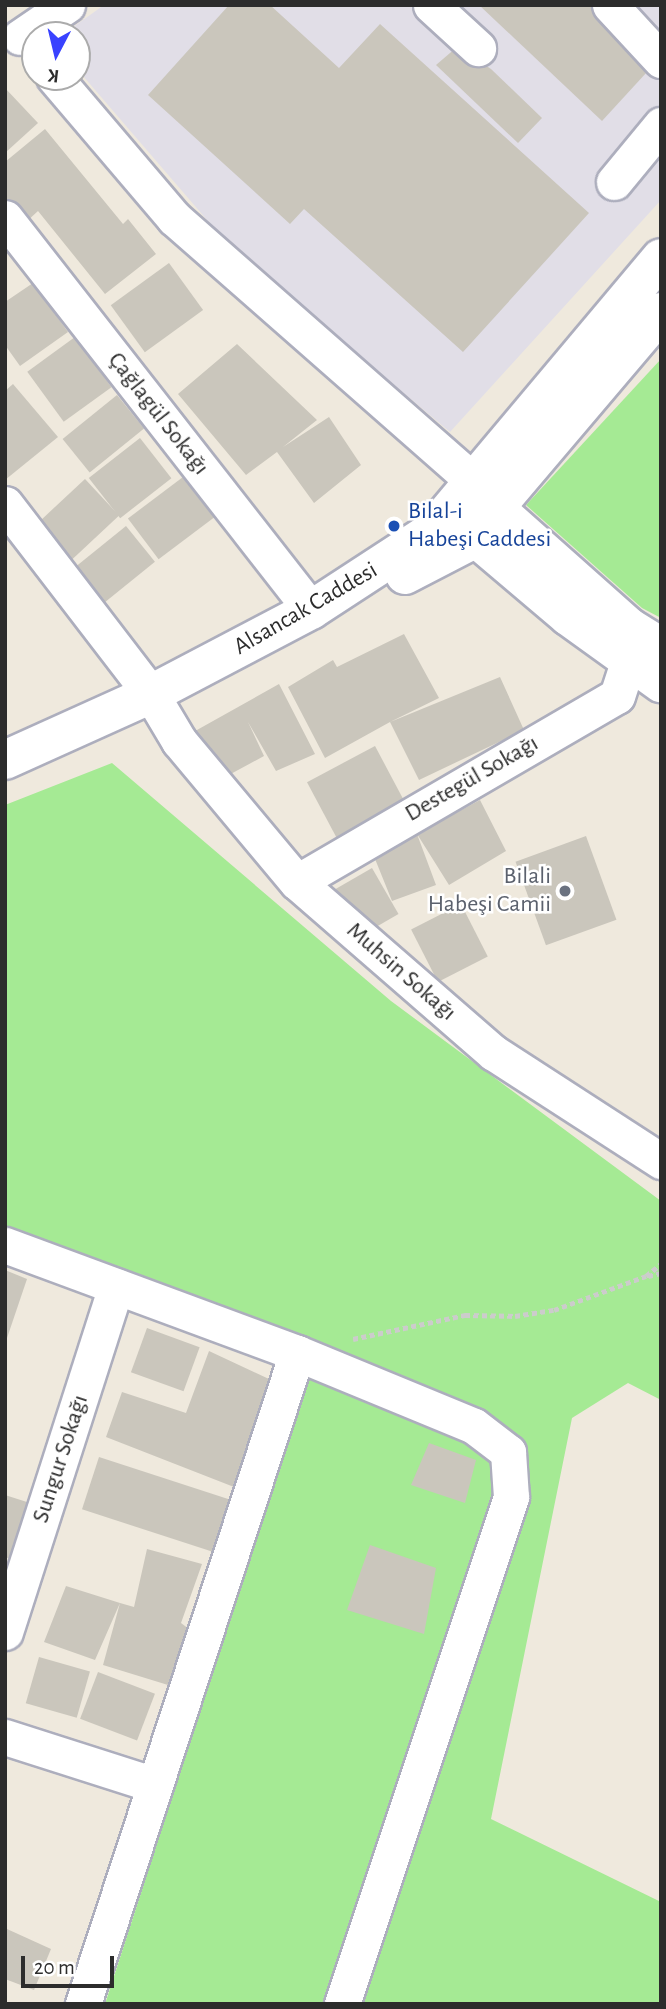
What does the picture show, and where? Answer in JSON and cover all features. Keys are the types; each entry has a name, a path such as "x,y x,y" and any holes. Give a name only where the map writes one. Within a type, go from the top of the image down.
{"street":[{"path":"20,37 67,5"},
{"path":"431,5 478,48"},
{"path":"610,5 661,60"},
{"path":"66,91 174,218 475,509 644,655 661,683"},
{"path":"614,182 658,136"},
{"name":"Çağlagül Sokağı","path":"5,218 312,610"},
{"name":"Alsancak Caddesi","path":"5,779 163,715 475,509 589,370 661,258"},
{"name":"Alsancak Caddesi","path":"589,370 661,312"},
{"name":"Muhsin Sokağı","path":"5,504 163,715 297,882 494,1053 661,1161"},
{"name":"Alsancak Caddesi","path":"5,760 163,715 312,610 432,531 475,509"},
{"name":"Destegül Sokağı","path":"297,882 617,696 644,655"},
{"path":"5,1245 297,1353 474,1426 508,1452 511,1497 342,2004"},
{"name":"Sungur Sokağı","path":"5,1632 116,1286"},
{"path":"83,2004 297,1353"},
{"path":"5,1737 155,1785"}],"path":[{"path":"646,1276 661,1264"},
{"path":"346,1341 465,1315 515,1316 554,1310 661,1273"}],"shaded area":[{"path":"104,5 660,5 661,200 450,432 232,249 91,85 91,21 82,21"}],"green space":[{"path":"661,359 661,618 642,608 526,505"},
{"path":"112,763 391,1001 661,1201 661,1400 628,1383 572,1418 491,1819 661,1902 661,2004 105,2004 307,1381 339,1368 5,1235 5,805"}],"building":[{"path":"229,5 270,5 339,68 380,24 589,213 463,352 304,209 290,224 148,95"},
{"path":"479,5 601,5 658,60 602,121"},
{"path":"457,47 491,69 542,118 518,143 436,65"},
{"path":"5,88 38,123 5,153"},
{"path":"45,129 123,224 128,219 156,254 105,294 38,211 25,223 5,200 5,162"},
{"path":"169,263 203,310 145,352 111,305"},
{"path":"33,283 68,332 20,366 5,345 5,302"},
{"path":"75,337 111,387 64,422 27,372"},
{"path":"237,344 317,420 283,447 329,417 361,465 314,503 277,452 246,475 178,394"},
{"path":"13,384 58,437 5,480 5,391"},
{"path":"117,395 144,428 90,472 63,439"},
{"path":"140,438 171,478 120,518 89,478"},
{"path":"187,474 218,515 159,559 128,519"},
{"path":"85,479 119,516 69,562 35,525"},
{"path":"126,526 155,562 101,606 72,570"},
{"path":"404,634 439,698 325,758 288,687 333,660 337,667"},
{"path":"500,677 524,730 419,780 390,722"},
{"path":"279,684 315,754 276,771 248,722 264,756 214,783 188,735"},
{"path":"375,746 406,805 338,841 307,782"},
{"path":"480,800 506,851 449,885 417,834"},
{"path":"415,829 436,885 392,901 371,849"},
{"name":"Bilali Habeşi Camii","path":"586,836 616,920 546,945 516,862"},
{"path":"372,868 398,914 360,936 333,890"},
{"path":"461,904 488,957 438,982 411,929"},
{"path":"5,1270 27,1279 6,1341 5,1341"},
{"path":"147,1328 200,1347 184,1391 131,1372"},
{"path":"209,1351 269,1379 234,1487 106,1437 122,1392 186,1413"},
{"path":"429,1443 476,1460 465,1503 411,1485"},
{"path":"99,1457 231,1500 214,1552 82,1509"},
{"path":"5,1495 30,1503 16,1561 5,1557"},
{"path":"370,1545 436,1568 424,1634 347,1610"},
{"path":"147,1549 202,1564 181,1623 189,1629 168,1685 103,1665 120,1603 134,1607"},
{"path":"66,1586 120,1603 95,1660 44,1642"},
{"path":"39,1657 90,1672 77,1718 26,1703"},
{"path":"98,1672 155,1694 137,1741 80,1719"},
{"path":"7,1929 51,1949 34,1990 5,1979"}],"place":[{"name":"Bilal-i Habeşi Caddesi","path":"394,526"},
{"name":"Bilali Habeşi Camii","path":"565,891"}]}
